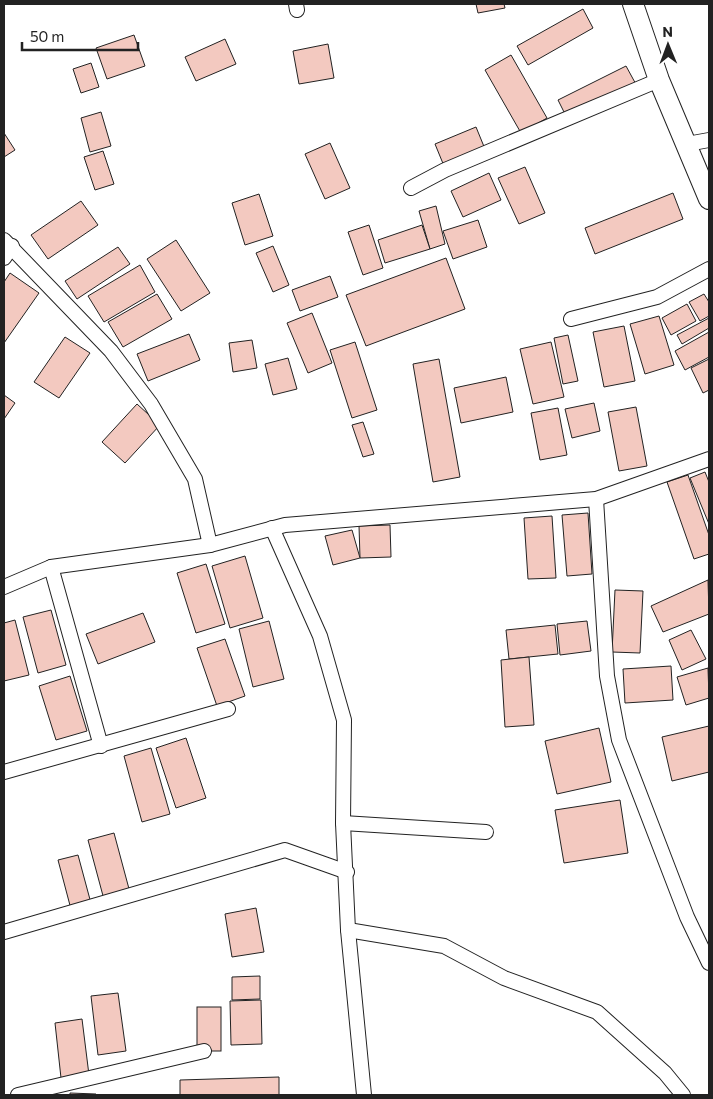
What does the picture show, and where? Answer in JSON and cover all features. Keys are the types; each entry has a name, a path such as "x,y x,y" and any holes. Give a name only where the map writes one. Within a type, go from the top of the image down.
{"main road":[{"path":"634,4 659,80 709,199"}],"street":[{"path":"410,188 444,170 659,80"},
{"path":"687,144 709,140"},
{"path":"6,248 111,351 151,404 195,479 210,545"},
{"path":"571,319 657,297 709,269"},
{"path":"4,587 51,567 210,545 285,525 596,499 709,459"},
{"path":"596,499 607,676 619,740 687,917 709,964"},
{"path":"272,528 320,636 344,720 343,823 347,872 348,930 364,1095"},
{"path":"51,567 101,746"},
{"path":"4,772 228,709"},
{"path":"343,823 486,832"},
{"path":"4,932 285,850 347,872"},
{"path":"348,930 444,946 504,978 597,1012 665,1073 683,1095"},
{"path":"18,1095 204,1051"}],"building":[{"path":"476,4 504,4 505,8 478,13"},
{"path":"583,9 593,28 528,65 517,46"},
{"path":"134,35 145,66 107,79 96,48"},
{"path":"225,39 236,64 196,81 185,57"},
{"path":"328,44 334,78 299,84 293,51"},
{"path":"511,55 547,118 521,133 485,70"},
{"path":"91,63 99,87 81,93 73,69"},
{"path":"626,66 638,88 569,122 558,100"},
{"path":"101,112 111,146 90,152 81,118"},
{"path":"476,127 485,149 444,166 435,144"},
{"path":"4,133 15,150 4,157"},
{"path":"330,143 350,188 325,199 305,154"},
{"path":"103,151 114,184 95,190 84,157"},
{"path":"525,167 545,213 519,224 498,178"},
{"path":"489,173 501,200 463,217 451,191"},
{"path":"673,193 683,219 595,254 585,228"},
{"path":"259,194 273,236 245,245 232,203"},
{"path":"81,201 98,225 48,259 31,235"},
{"path":"436,206 445,244 430,249 419,211"},
{"path":"478,220 487,247 453,259 443,231"},
{"path":"369,225 383,268 363,275 348,232"},
{"path":"422,225 430,249 385,263 378,240"},
{"path":"176,240 210,293 181,311 147,259"},
{"path":"273,246 289,285 273,292 256,253"},
{"path":"118,247 130,264 77,299 65,281"},
{"path":"446,258 465,309 366,346 346,295"},
{"path":"140,265 155,292 104,322 88,296"},
{"path":"10,273 39,293 4,343 4,282"},
{"path":"330,276 338,297 300,311 292,290"},
{"path":"157,294 172,319 123,347 108,322"},
{"path":"704,294 709,302 709,316 700,321 689,302"},
{"path":"687,304 696,321 671,335 662,318"},
{"path":"312,313 332,363 308,373 287,323"},
{"path":"659,316 674,365 645,374 630,324"},
{"path":"709,318 709,328 682,344 677,335"},
{"path":"624,326 635,381 604,387 593,332"},
{"path":"709,332 709,357 685,370 675,351"},
{"path":"189,334 200,360 148,381 137,354"},
{"path":"568,335 578,381 563,384 554,338"},
{"path":"65,337 90,353 59,398 34,382"},
{"path":"252,340 257,368 233,372 229,343"},
{"path":"355,342 377,410 352,418 330,350"},
{"path":"551,342 564,397 533,404 520,349"},
{"path":"288,358 297,389 273,395 265,364"},
{"path":"439,359 460,477 433,482 413,364"},
{"path":"709,359 709,390 703,393 691,368"},
{"path":"506,377 513,412 461,423 454,388"},
{"path":"4,395 15,403 4,419"},
{"path":"594,403 600,431 572,438 565,409"},
{"path":"137,404 160,425 125,463 102,442"},
{"path":"636,407 647,466 619,471 608,412"},
{"path":"558,408 567,455 540,460 531,413"},
{"path":"363,422 374,454 363,457 352,425"},
{"path":"705,472 709,482 709,524 690,478"},
{"path":"688,475 709,535 709,554 694,559 667,482"},
{"path":"588,513 592,574 567,576 562,515"},
{"path":"552,516 556,578 528,579 524,518"},
{"path":"390,525 391,557 360,558 359,526"},
{"path":"352,530 360,558 333,565 325,536"},
{"path":"245,556 263,618 230,628 212,566"},
{"path":"206,564 225,624 196,633 177,573"},
{"path":"708,580 709,614 663,632 651,606"},
{"path":"615,590 643,591 640,653 612,652"},
{"path":"51,610 66,665 38,673 23,617"},
{"path":"143,613 155,642 98,664 86,634"},
{"path":"15,620 29,675 4,681 4,623"},
{"path":"269,621 284,679 253,687 239,629"},
{"path":"587,621 591,651 560,655 557,624"},
{"path":"555,625 558,654 509,659 506,630"},
{"path":"691,630 706,659 682,670 669,640"},
{"path":"225,639 245,696 217,706 197,648"},
{"path":"529,657 534,725 505,727 501,660"},
{"path":"671,666 673,700 625,703 623,669"},
{"path":"708,668 709,698 686,705 677,677"},
{"path":"70,676 87,731 56,740 39,686"},
{"path":"709,726 709,772 672,781 662,737"},
{"path":"599,728 611,782 557,794 545,741"},
{"path":"186,738 206,798 176,808 156,748"},
{"path":"151,748 170,814 142,822 124,756"},
{"path":"620,800 628,853 564,863 555,810"},
{"path":"114,833 132,900 106,907 88,840"},
{"path":"78,855 92,907 72,913 58,860"},
{"path":"256,908 264,952 232,957 225,914"},
{"path":"260,976 260,999 232,1000 232,977"},
{"path":"118,993 126,1051 98,1055 91,996"},
{"path":"261,1000 262,1044 231,1045 230,1001"},
{"path":"197,1007 221,1007 221,1051 197,1051"},
{"path":"82,1019 89,1075 61,1078 55,1023"},
{"path":"279,1077 279,1095 180,1095 180,1080"},
{"path":"70,1093 96,1094 96,1095 70,1095"}]}
